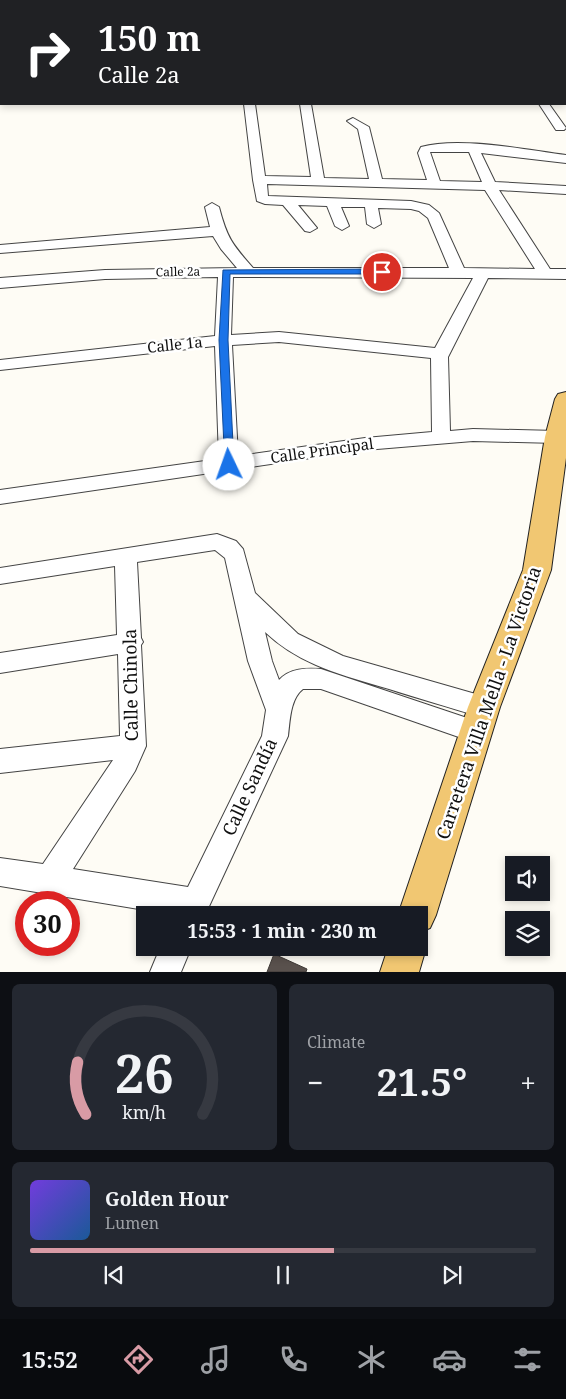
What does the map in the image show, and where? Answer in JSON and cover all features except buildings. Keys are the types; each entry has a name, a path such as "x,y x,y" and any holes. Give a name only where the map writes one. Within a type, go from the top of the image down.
{"main road":[{"name":"Carretera Villa Mella - La Victoria","path":"420,906 480,719 537,570 557,437 566,399"},
{"path":"399,972 404,956"}],"street":[{"path":"249,105 262,198 265,200 411,205 424,208 434,216 458,272"},
{"path":"304,105 318,182"},
{"path":"545,105 560,128"},
{"path":"551,114 566,113"},
{"path":"353,121 362,127 376,183"},
{"path":"435,184 424,153 425,150 473,148 566,159"},
{"path":"473,148 490,186 546,274"},
{"path":"541,156 548,189"},
{"path":"260,180 435,184 566,190"},
{"path":"287,201 310,228"},
{"path":"333,203 342,226"},
{"path":"371,204 374,224"},
{"path":"212,207 218,231 226,246 249,272"},
{"path":"0,249 218,231"},
{"path":"64,244 66,276"},
{"path":"226,272 223,340 229,465"},
{"name":"Calle 2a","path":"0,283 66,276 226,272 566,274"},
{"path":"441,436 439,357 483,273"},
{"name":"Calle 1a","path":"0,365 223,340 279,337 441,354"},
{"name":"Calle Principal","path":"0,497 365,444 441,436 508,434 557,437"},
{"path":"0,576 217,542 228,547 235,556 260,662 279,710"},
{"name":"Calle Chinola","path":"50,879 126,763 134,746 126,557"},
{"path":"244,596 270,623 290,640 306,650 480,719"},
{"path":"0,663 131,642"},
{"name":"Calle Sandía","path":"194,906 275,736 279,710 287,687 302,677 321,679 480,719"},
{"path":"0,761 134,746"},
{"path":"0,872 50,879 179,906"},
{"path":"165,972 172,956"}],"route":[{"path":"229,465 223,340 226,272 382,272"}]}
